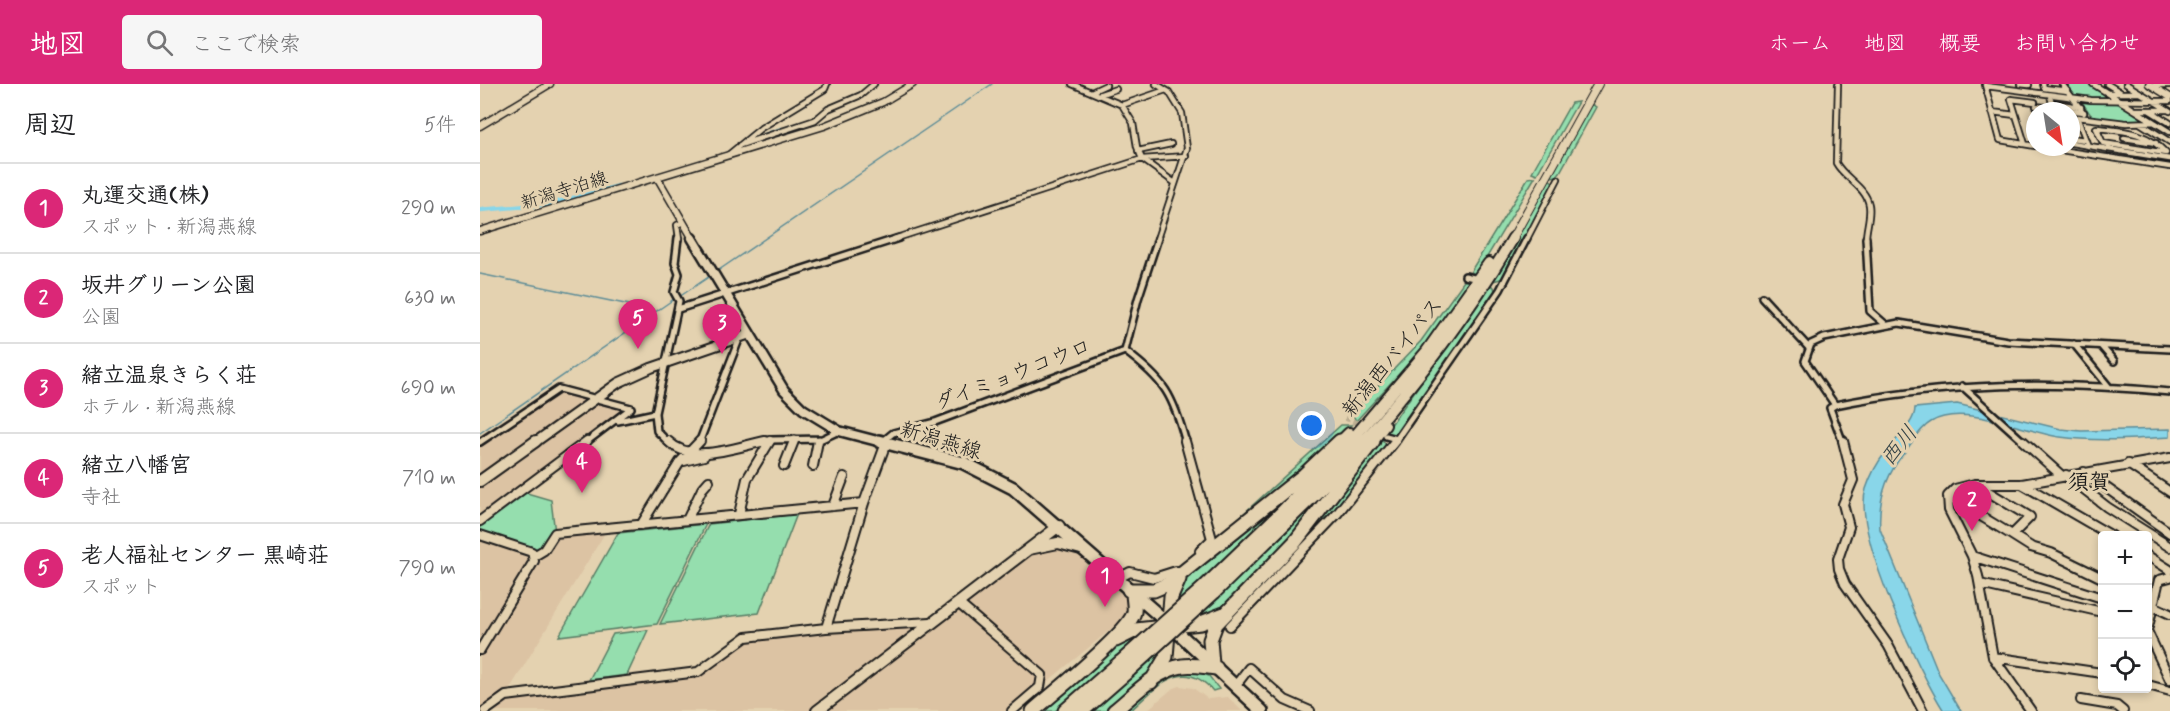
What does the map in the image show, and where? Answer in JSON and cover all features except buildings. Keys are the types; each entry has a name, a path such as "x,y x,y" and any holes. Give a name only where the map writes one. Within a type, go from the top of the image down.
{"highway":[{"name":"新潟西バイパス","path":"1411,379 1488,265 1592,84"},
{"name":"新潟西バイパス","path":"1082,711 1126,666 1324,483 1411,379 1484,285 1598,84"},
{"path":"1033,711 1106,647 1132,619 1134,610 1131,591 1158,589 1182,574 1304,475 1411,379"},
{"path":"1114,711 1150,682 1180,666 1214,666 1210,635 1227,620 1304,530 1395,413 1411,379"},
{"path":"1150,682 1167,656 1170,597 1182,574"},
{"path":"1106,647 1136,630 1227,620"},
{"name":"新潟西バイパス","path":"1065,711 1126,666"}],"main road":[{"name":"新潟寺泊線","path":"480,231 836,122 883,102 913,84"},
{"name":"新潟燕線","path":"657,177 725,293 745,336 784,390 803,409 839,431 938,455 979,470 1026,497 1170,625 1262,711"}],"street":[{"path":"480,126 550,84"},
{"path":"728,156 763,127 825,89 827,84"},
{"path":"740,145 815,120 828,109 861,95 874,84"},
{"path":"1072,84 1122,105 1129,114 1142,159 1174,183"},
{"path":"1117,579 1130,572 1147,578 1174,573 1212,539 1176,407 1154,373 1125,351 1174,183 1186,156 1187,139 1182,114 1166,90 1156,84"},
{"path":"1839,84 1836,163 1839,169 1865,195 1869,205 1866,234 1870,311 1886,325"},
{"path":"2020,84 2029,85 2034,102"},
{"path":"2043,84 2044,88 2068,91"},
{"path":"2062,84 2087,119"},
{"path":"2093,84 2170,132"},
{"path":"2108,84 2121,93"},
{"path":"2126,84 2169,111"},
{"path":"1091,92 1106,85"},
{"path":"2026,103 2011,99 2025,144 2000,140 1985,85 2050,96 2119,101 2153,101 2169,97"},
{"path":"2150,85 2170,85"},
{"path":"2150,85 2169,97"},
{"path":"1098,95 1116,89"},
{"path":"1122,105 1166,90"},
{"path":"2107,93 2140,93"},
{"path":"2050,96 2052,103 2082,110"},
{"path":"2134,110 2169,111"},
{"path":"2149,110 2170,123"},
{"path":"1129,114 1136,112"},
{"path":"1992,112 2016,115"},
{"path":"2080,118 2111,122 2154,122"},
{"path":"2111,122 2120,131 2131,153"},
{"path":"2139,123 2170,142"},
{"path":"2080,125 2088,146"},
{"path":"2096,128 2120,131 2142,132 2159,144 2166,153 2103,143 2096,128"},
{"path":"2124,138 2159,144"},
{"path":"2080,139 2086,140"},
{"path":"1138,151 1171,144"},
{"path":"2080,145 2170,159"},
{"path":"2120,151 2123,160"},
{"path":"2080,153 2170,167"},
{"path":"678,309 1142,159 1186,156"},
{"path":"1227,620 1337,514 1397,439 1500,290 1501,284 1528,239 1558,179"},
{"path":"683,222 677,225 676,231 679,242 675,263 679,274 675,283 678,309 655,413 657,431 676,449 690,453 713,452"},
{"path":"1465,276 1474,278"},
{"path":"1493,282 1501,284"},
{"path":"1762,297 1809,348"},
{"path":"1835,405 1805,361 1811,344 1824,338 1886,325 1899,323 2008,341 2170,349"},
{"path":"480,481 595,398 630,377 745,336"},
{"path":"641,525 680,462 701,439 745,336"},
{"path":"2074,344 2109,387"},
{"path":"2101,346 2114,361"},
{"name":"ダイミョウコウロ","path":"884,443 893,434 935,422 1125,351"},
{"path":"1923,711 1888,645 1845,584 1839,570 1838,559 1849,527 1843,504 1853,480 1848,455 1830,408 1863,398 1996,384 2109,387 2170,392"},
{"path":"1962,386 2007,428 2064,475 2107,507 2170,547"},
{"path":"480,442 556,390 632,408 480,521"},
{"path":"614,421 655,413"},
{"path":"680,462 713,452 771,440 819,439 839,431"},
{"path":"1386,436 1397,439"},
{"path":"784,466 795,439"},
{"path":"813,466 819,439"},
{"path":"739,514 747,479 771,440"},
{"path":"826,628 884,443"},
{"path":"2031,711 1993,657 1980,584 1972,556 1949,510 1948,496 1955,489 1975,484 2022,484 2127,464 2168,460"},
{"path":"2127,464 2170,492"},
{"path":"2084,472 2170,533"},
{"path":"833,506 844,477"},
{"path":"687,520 702,489 709,481"},
{"path":"1975,484 2030,517 2012,535"},
{"path":"2022,484 2103,531"},
{"path":"1948,496 2031,547 2051,553 2098,576"},
{"path":"534,556 544,550 555,533 864,503"},
{"path":"817,711 1059,526"},
{"path":"480,535 532,552 534,556 532,567 480,650"},
{"path":"1025,550 1058,543 1084,550"},
{"path":"1972,556 2098,596"},
{"path":"2152,559 2170,570"},
{"path":"2170,577 2159,580 2152,603 2170,614"},
{"path":"1980,584 2098,611"},
{"path":"958,603 1042,675 1040,687 1012,711"},
{"path":"485,711 506,696 698,672 746,637 826,628 931,622"},
{"path":"2151,639 2170,680"},
{"path":"1993,657 2098,672"},
{"path":"1236,685 1249,668 1289,708 1310,711"},
{"path":"2152,686 2170,692"},
{"path":"2081,700 2117,706 2123,711"}],"shaded area":[{"path":"553,387 631,408 480,521 480,438"},
{"path":"608,528 506,695 698,672 746,637 931,622 1025,550 1072,543 1117,579 1134,610 1012,711 480,711 480,535 555,533"},
{"path":"1180,686 1193,688 1208,699 1228,697 1242,711 1146,711 1172,689"}],"green space":[{"path":"2065,84 2090,84 2113,99 2074,97"},
{"path":"2081,101 2117,103 2149,120 2115,121 2093,118"},
{"path":"1578,102 1537,174 1532,172 1571,103"},
{"path":"1591,104 1596,107 1560,172 1557,176 1551,177"},
{"path":"1535,177 1475,277 1471,271 1474,266 1528,178"},
{"path":"1549,179 1554,183 1504,278 1493,281"},
{"path":"1473,280 1431,339 1356,421 1352,413 1421,341 1464,281"},
{"path":"1490,285 1495,291 1399,432 1385,433"},
{"path":"1341,425 1351,425 1177,574"},
{"path":"1381,438 1387,446 1342,503 1245,605 1297,547"},
{"path":"1330,455 1284,503 1261,522 1243,543 1172,608 1179,584 1193,570"},
{"path":"1347,467 1299,530 1221,612 1192,621 1294,525"},
{"path":"520,491 551,500 555,533 534,556 480,534 480,521"},
{"path":"797,514 759,613 660,624 709,524"},
{"path":"706,524 657,624 559,636 618,533"},
{"path":"648,630 627,675 589,680 613,634"},
{"path":"1146,632 1055,711 1040,711 1125,639"},
{"path":"1166,645 1158,669 1109,711 1091,711"},
{"path":"1190,668 1209,676 1219,689 1213,691 1202,681 1190,676 1180,676 1169,679 1130,711 1125,711 1168,676"}],"water":[{"name":"西川","path":"1957,404 2061,429 2081,431 2170,429 2170,437 2115,440 2074,439 1994,420 1960,415 1944,417 1931,422 1920,432 1892,470 1884,489 1880,509 1880,529 1939,674 1961,711 1944,711 1919,666 1890,602 1869,536 1864,509 1866,489 1874,470 1912,420 1915,408"}],"waterway":[{"path":"716,272 992,84"},
{"path":"751,140 781,129"},
{"path":"480,210 550,204 619,186"},
{"path":"480,274 654,310"},
{"path":"679,297 710,276"},
{"path":"480,433 674,299"}],"tunnel":[{"path":"1345,418 1364,426"}],"place":[{"name":"老人福祉センター 黒崎荘","path":"638,349"},
{"name":"緒立温泉きらく荘","path":"722,354"},
{"name":"緒立八幡宮","path":"582,493"},
{"name":"坂井グリーン公園","path":"1972,531"},
{"name":"丸運交通(株)","path":"1105,607"}],"district":[{"name":"須賀","path":"2089,481"}]}
